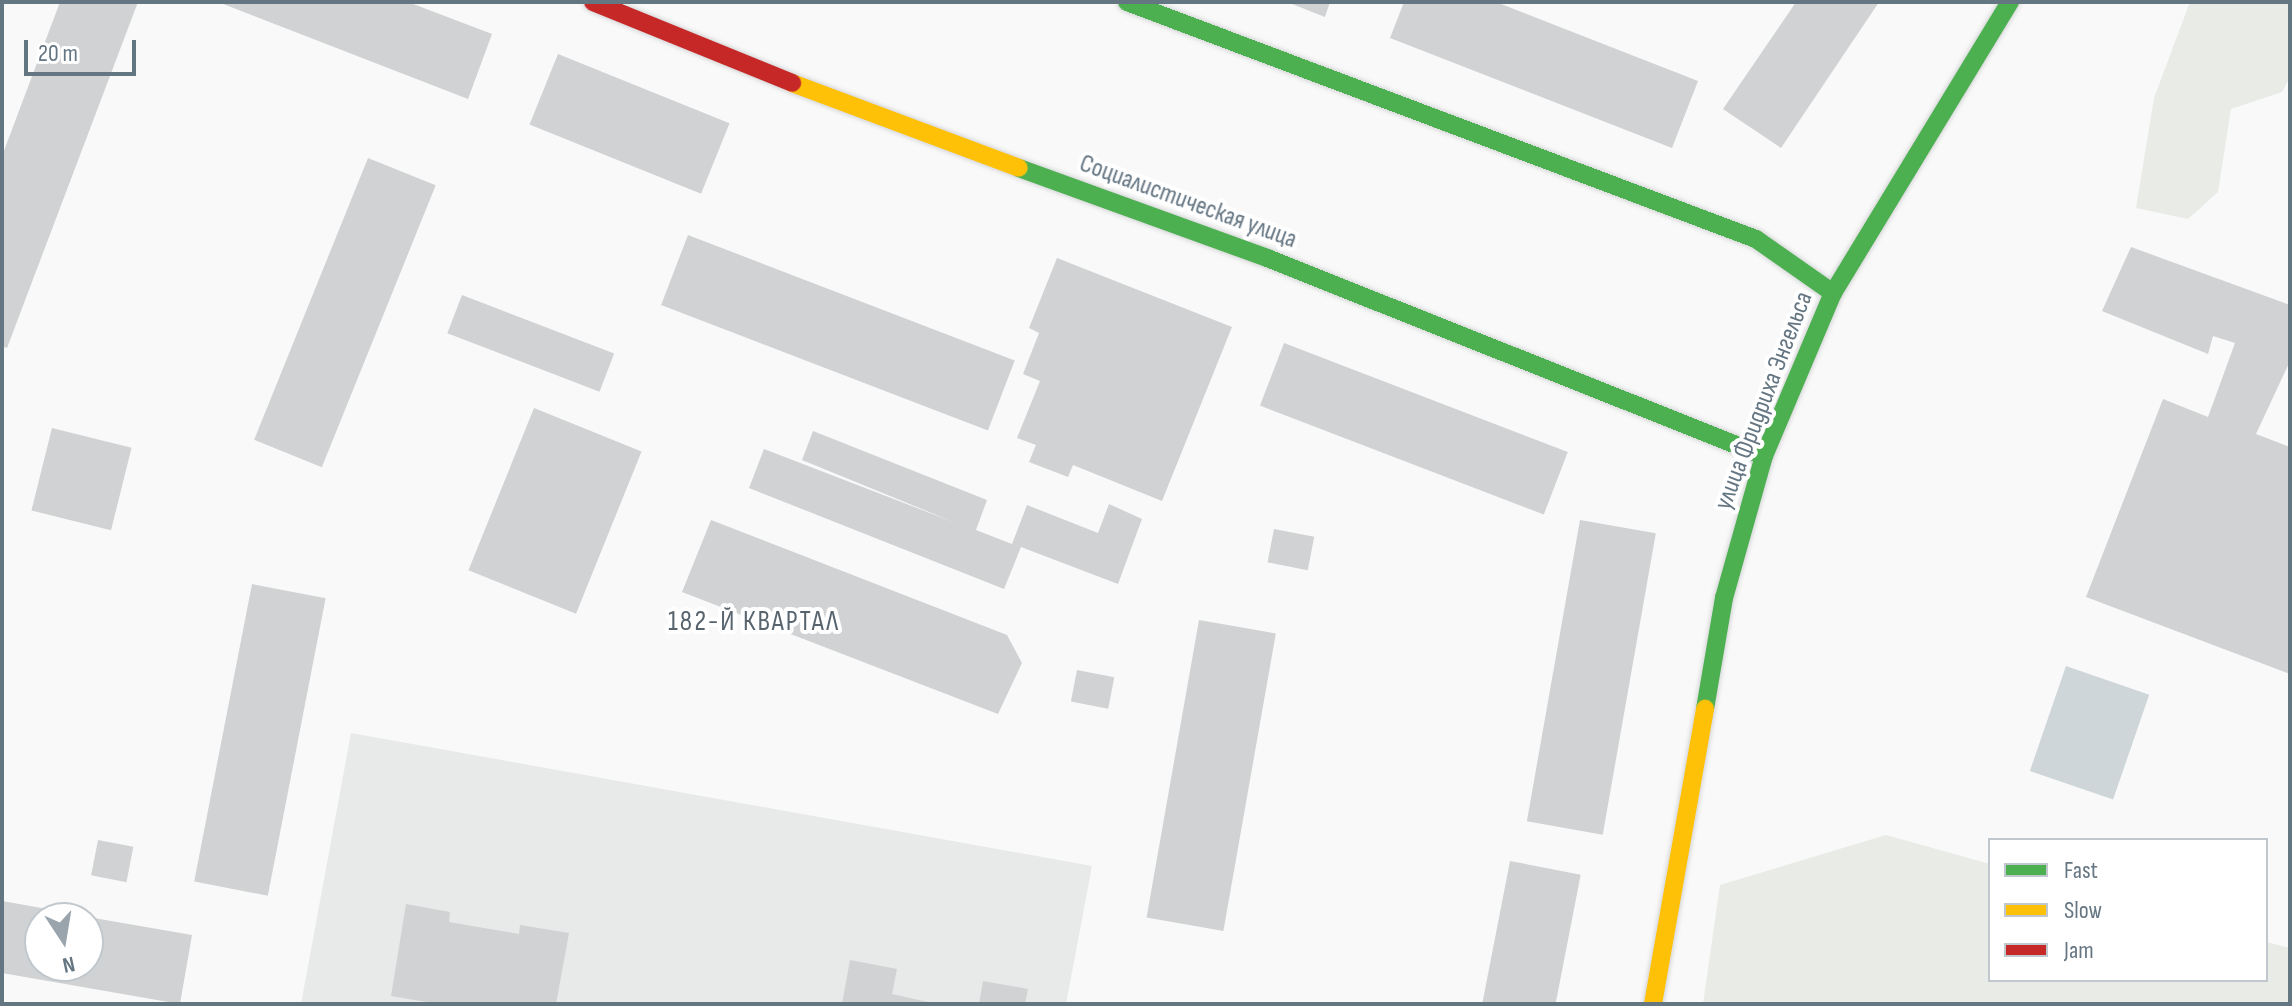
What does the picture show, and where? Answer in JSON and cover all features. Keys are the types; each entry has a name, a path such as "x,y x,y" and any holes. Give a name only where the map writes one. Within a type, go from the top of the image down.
{"street":[{"name":"Социалистическая улица","path":"593,2 840,103 1267,258 1764,456"},
{"path":"1127,2 1756,239 1833,293"},
{"name":"улица Фридриха Энгельса","path":"1653,1004 1724,598 1764,456 1833,293 2010,2"}],"shaded area":[{"path":"2190,2 2290,2 2290,77 2282,92 2231,109 2218,192 2188,219 2136,208 2154,98"},
{"path":"2066,666 2149,695 2113,800 2030,771"},
{"path":"351,733 1092,866 1066,1004 301,1004"},
{"path":"1886,835 1988,863 1988,982 2268,982 2268,942 2290,948 2290,1004 1703,1004 1720,885"}],"building":[{"path":"60,2 138,2 7,348 2,346 2,156"},
{"path":"218,2 408,2 492,34 468,99"},
{"path":"1287,2 1330,2 1325,17"},
{"path":"1404,2 1496,2 1698,81 1672,148 1390,38"},
{"path":"1796,2 1879,2 1781,148 1723,109"},
{"path":"558,54 730,123 701,194 530,124"},
{"path":"368,158 436,185 322,467 254,440"},
{"path":"688,235 1015,360 988,430 661,305"},
{"path":"2131,247 2290,305 2290,361 2256,434 2290,447 2290,674 2086,597 2163,399 2208,417 2235,343 2213,336 2208,354 2102,311"},
{"path":"1057,258 1232,327 1162,501 1073,465 1068,477 1029,462 1036,445 1017,438 1040,381 1023,374 1039,333 1029,328"},
{"path":"462,295 614,353 599,392 447,333"},
{"path":"1284,343 1568,452 1544,514 1260,406"},
{"path":"534,408 642,451 576,614 468,570"},
{"path":"52,428 132,448 111,530 31,510"},
{"path":"813,431 987,500 976,530 1012,544 1027,505 1098,533 1109,504 1142,519 1118,584 1021,547 1004,589 749,488 764,449 956,523 802,460"},
{"path":"711,520 1007,635 1022,663 998,714 682,592"},
{"path":"1580,520 1656,533 1603,835 1527,821"},
{"path":"1274,529 1314,537 1308,570 1268,562"},
{"path":"252,584 326,598 268,896 194,881"},
{"path":"1199,620 1276,634 1223,931 1147,917"},
{"path":"1077,670 1114,677 1108,709 1071,701"},
{"path":"98,840 133,847 126,882 91,875"},
{"path":"1510,861 1581,875 1556,1004 1482,1003"},
{"path":"2,901 24,905 24,977 2,973"},
{"path":"406,904 450,912 449,922 519,934 520,925 569,933 556,1004 439,1004 391,996"},
{"path":"104,920 192,935 180,1004 54,982 104,982"},
{"path":"850,960 897,969 892,994 937,1004 842,1004"},
{"path":"983,981 1028,989 1025,1004 979,1004"}],"traffic: fast":[{"path":"1127,2 1756,239 1833,293"},
{"path":"1705,709 1724,598 1764,456 1833,293 2010,2"},
{"path":"1019,168 1267,258 1764,456"}],"traffic: slow":[{"path":"792,83 1019,168"},
{"path":"1653,1004 1705,709"}],"traffic: jam":[{"path":"593,2 792,83"}],"district":[{"name":"182-Й КВАРТАЛ","path":"754,622"}]}
